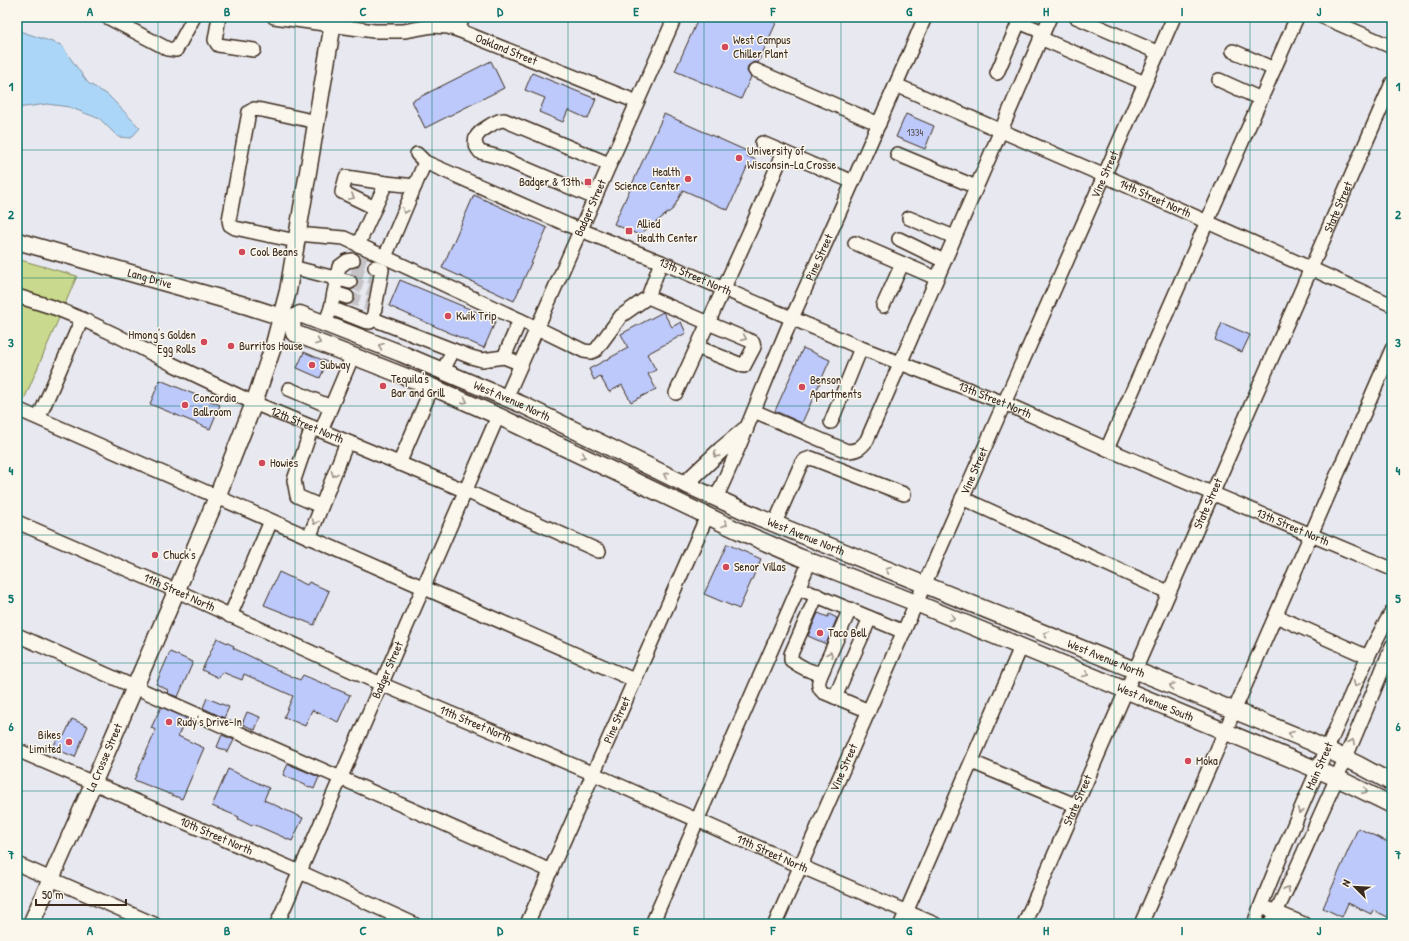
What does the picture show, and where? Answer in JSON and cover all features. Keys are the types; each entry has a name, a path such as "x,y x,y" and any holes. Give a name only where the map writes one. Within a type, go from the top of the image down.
{"main road":[{"name":"La Crosse Street","path":"31,924 94,784 217,497 287,318 292,267 333,21"},
{"name":"Lang Drive","path":"17,241 287,318"},
{"name":"West Avenue North","path":"916,603 810,561 707,516 498,416 432,387 294,332 287,318 300,314 400,353 506,398 716,498 1327,749"},
{"path":"685,484 720,450 745,430"},
{"name":"West Avenue South","path":"916,603 1337,778 1392,805"},
{"path":"1327,749 1392,783"}],"street":[{"path":"107,17 168,49 176,50 194,17"},
{"path":"218,17 215,40 218,45 254,50"},
{"name":"Oakland Street","path":"274,17 333,21 387,32 404,31 432,26 448,27 637,102"},
{"path":"458,30 463,17"},
{"name":"Badger Street","path":"506,398 675,17"},
{"name":"Pine Street","path":"716,498 735,458 745,430 792,318 925,17"},
{"path":"754,411 846,451 855,451 862,447 867,440 1050,17"},
{"path":"1076,17 1158,53"},
{"name":"Vine Street","path":"775,924 1174,17"},
{"path":"1107,449 1297,17"},
{"path":"1323,17 1392,47"},
{"path":"997,72 1020,19 1042,35 1145,84"},
{"path":"1233,51 1274,70"},
{"path":"755,70 878,124"},
{"path":"1218,80 1261,99"},
{"name":"State Street","path":"1024,924 1125,690 1312,268 1392,83"},
{"name":"14th Street North","path":"896,85 1105,176 1392,305"},
{"path":"317,122 262,110 254,109 250,112 229,220 230,225 235,228 297,238 344,238 584,351 591,352 596,350 602,343 621,316 648,297 662,262"},
{"path":"595,198 499,157 485,155 476,148 476,136 481,131 499,120 504,120 609,164"},
{"path":"762,143 853,182"},
{"path":"676,393 724,289 783,153"},
{"path":"897,154 976,187"},
{"path":"385,257 415,186 421,158 581,230"},
{"path":"375,208 342,192 346,177 415,186"},
{"path":"358,245 386,183"},
{"path":"909,218 954,237"},
{"name":"13th Street North","path":"581,230 662,262 899,364 1004,403 1107,449 1392,569"},
{"path":"899,239 944,261"},
{"path":"855,243 936,278"},
{"path":"882,306 902,264"},
{"path":"292,267 346,272 334,292 326,324"},
{"path":"331,308 370,322 375,281"},
{"path":"334,292 347,297"},
{"name":"12th Street North","path":"17,296 55,308 116,335 172,364 254,403 466,491 599,551"},
{"path":"648,297 752,342 754,347 744,366 697,347"},
{"path":"372,310 408,332 453,350 482,360 504,357 521,364"},
{"path":"39,418 82,320"},
{"path":"504,357 520,320"},
{"path":"400,353 408,332"},
{"path":"831,422 860,348"},
{"path":"1141,924 1392,349"},
{"path":"443,372 453,350"},
{"path":"320,506 297,496 294,480 316,429 331,407 353,355"},
{"path":"399,464 432,387"},
{"path":"289,389 331,407"},
{"path":"17,409 634,680"},
{"name":"Badger Street","path":"277,924 498,416"},
{"path":"811,458 818,439"},
{"path":"309,538 320,506 347,442"},
{"path":"775,523 801,464 805,460 811,458 904,494"},
{"path":"962,498 1168,592"},
{"name":"Pine Street","path":"527,924 707,516"},
{"path":"230,616 271,521"},
{"name":"11th Street North","path":"17,522 177,591 381,684 594,774 800,866 904,918 935,924"},
{"path":"652,924 810,561"},
{"path":"798,588 904,632"},
{"path":"817,595 791,654 791,660 796,664 815,672 820,673 823,670"},
{"path":"850,609 818,684 819,689 869,711"},
{"name":"Main Street","path":"1255,924 1274,870 1327,749 1368,656 1392,612"},
{"path":"1276,616 1368,656"},
{"path":"835,697 870,618"},
{"path":"17,635 551,870"},
{"path":"1270,924 1337,778 1392,646"},
{"path":"904,918 1021,647"},
{"name":"10th Street North","path":"17,750 300,872 414,924"},
{"path":"972,762 1075,805"},
{"path":"17,864 154,924"},
{"path":"1261,905 1304,924"}],"green space":[{"path":"17,259 77,276 23,402 17,399"}],"water":[{"path":"17,30 61,45 88,83 108,95 140,128 131,138 118,137 100,119 69,107 47,104 17,108"}],"building":[{"name":"West Campus Chiller Plant","path":"699,17 763,17 776,23 758,63 754,62 748,66 747,71 751,77 741,99 675,71"},
{"path":"491,61 504,88 425,128 412,101"},
{"path":"532,73 596,99 588,119 568,110 563,122 539,112 545,98 525,90"},
{"name":"Health Science Center","path":"664,114 749,152 747,156 756,160 752,169 747,167 728,210 683,190 673,209 639,235 614,224"},
{"path":"906,114 934,126 925,149 896,137"},
{"path":"474,195 547,228 514,301 442,268"},
{"name":"Kwik Trip","path":"400,280 496,320 484,348 389,306"},
{"path":"663,312 672,327 681,322 686,333 647,354 656,370 648,374 656,389 631,402 622,385 609,392 600,376 594,380 589,369 628,348 621,334"},
{"path":"1222,323 1250,335 1242,352 1215,340"},
{"name":"Benson Apartments","path":"803,348 830,360 802,423 775,411"},
{"name":"Subway","path":"304,352 327,362 320,378 297,368"},
{"name":"Concordia Ballroom","path":"160,380 220,405 210,429 150,404"},
{"path":"727,544 761,559 739,609 704,594"},
{"path":"279,572 307,585 309,582 329,591 314,625 264,605"},
{"path":"818,613 828,617 829,614 837,618 826,644 808,636"},
{"path":"217,638 234,646 233,648 260,662 300,680 303,675 350,695 338,722 312,710 305,726 284,717 293,696 244,674 242,680 222,672 219,678 202,670"},
{"path":"170,652 193,662 178,697 167,693 168,690 156,684"},
{"path":"207,698 229,707 224,718 203,708"},
{"path":"161,707 186,718 178,736 204,748 182,799 134,780 156,730 151,728"},
{"path":"247,712 260,717 255,730 242,724"},
{"name":"Bikes Limited","path":"72,719 88,726 75,757 53,748 59,734 64,736"},
{"path":"222,735 234,740 228,752 217,747"},
{"path":"288,764 319,777 314,789 283,775"},
{"path":"228,769 269,788 264,800 303,818 292,841 253,824 252,826 238,819 239,817 212,806"},
{"path":"1358,828 1392,844 1392,919 1373,910 1371,914 1348,903 1342,917 1323,908"}],"tunnel":[{"path":"353,260 375,267"},
{"path":"351,271 373,278"},
{"path":"350,282 371,290"},
{"path":"347,297 368,304"}],"place":[{"name":"West Campus Chiller Plant","path":"725,47"},
{"name":"University of Wisconsin-La Crosse","path":"739,158"},
{"name":"Health Science Center","path":"688,179"},
{"name":"Badger & 13th","path":"588,182"},
{"name":"Allied Health Center","path":"629,231"},
{"name":"Cool Beans","path":"242,252"},
{"name":"Kwik Trip","path":"448,316"},
{"name":"Hmong's Golden Egg Rolls","path":"204,342"},
{"name":"Burritos House","path":"231,346"},
{"name":"Subway","path":"312,365"},
{"name":"Tequila's Bar and Grill","path":"383,386"},
{"name":"Benson Apartments","path":"802,387"},
{"name":"Concordia Ballroom","path":"185,405"},
{"name":"Howies","path":"262,463"},
{"name":"Chuck's","path":"155,555"},
{"name":"Senor Villas","path":"726,567"},
{"name":"Taco Bell","path":"820,633"},
{"name":"Rudy's Drive-In","path":"169,722"},
{"name":"Bikes Limited","path":"69,742"},
{"name":"Moka","path":"1188,761"}]}
